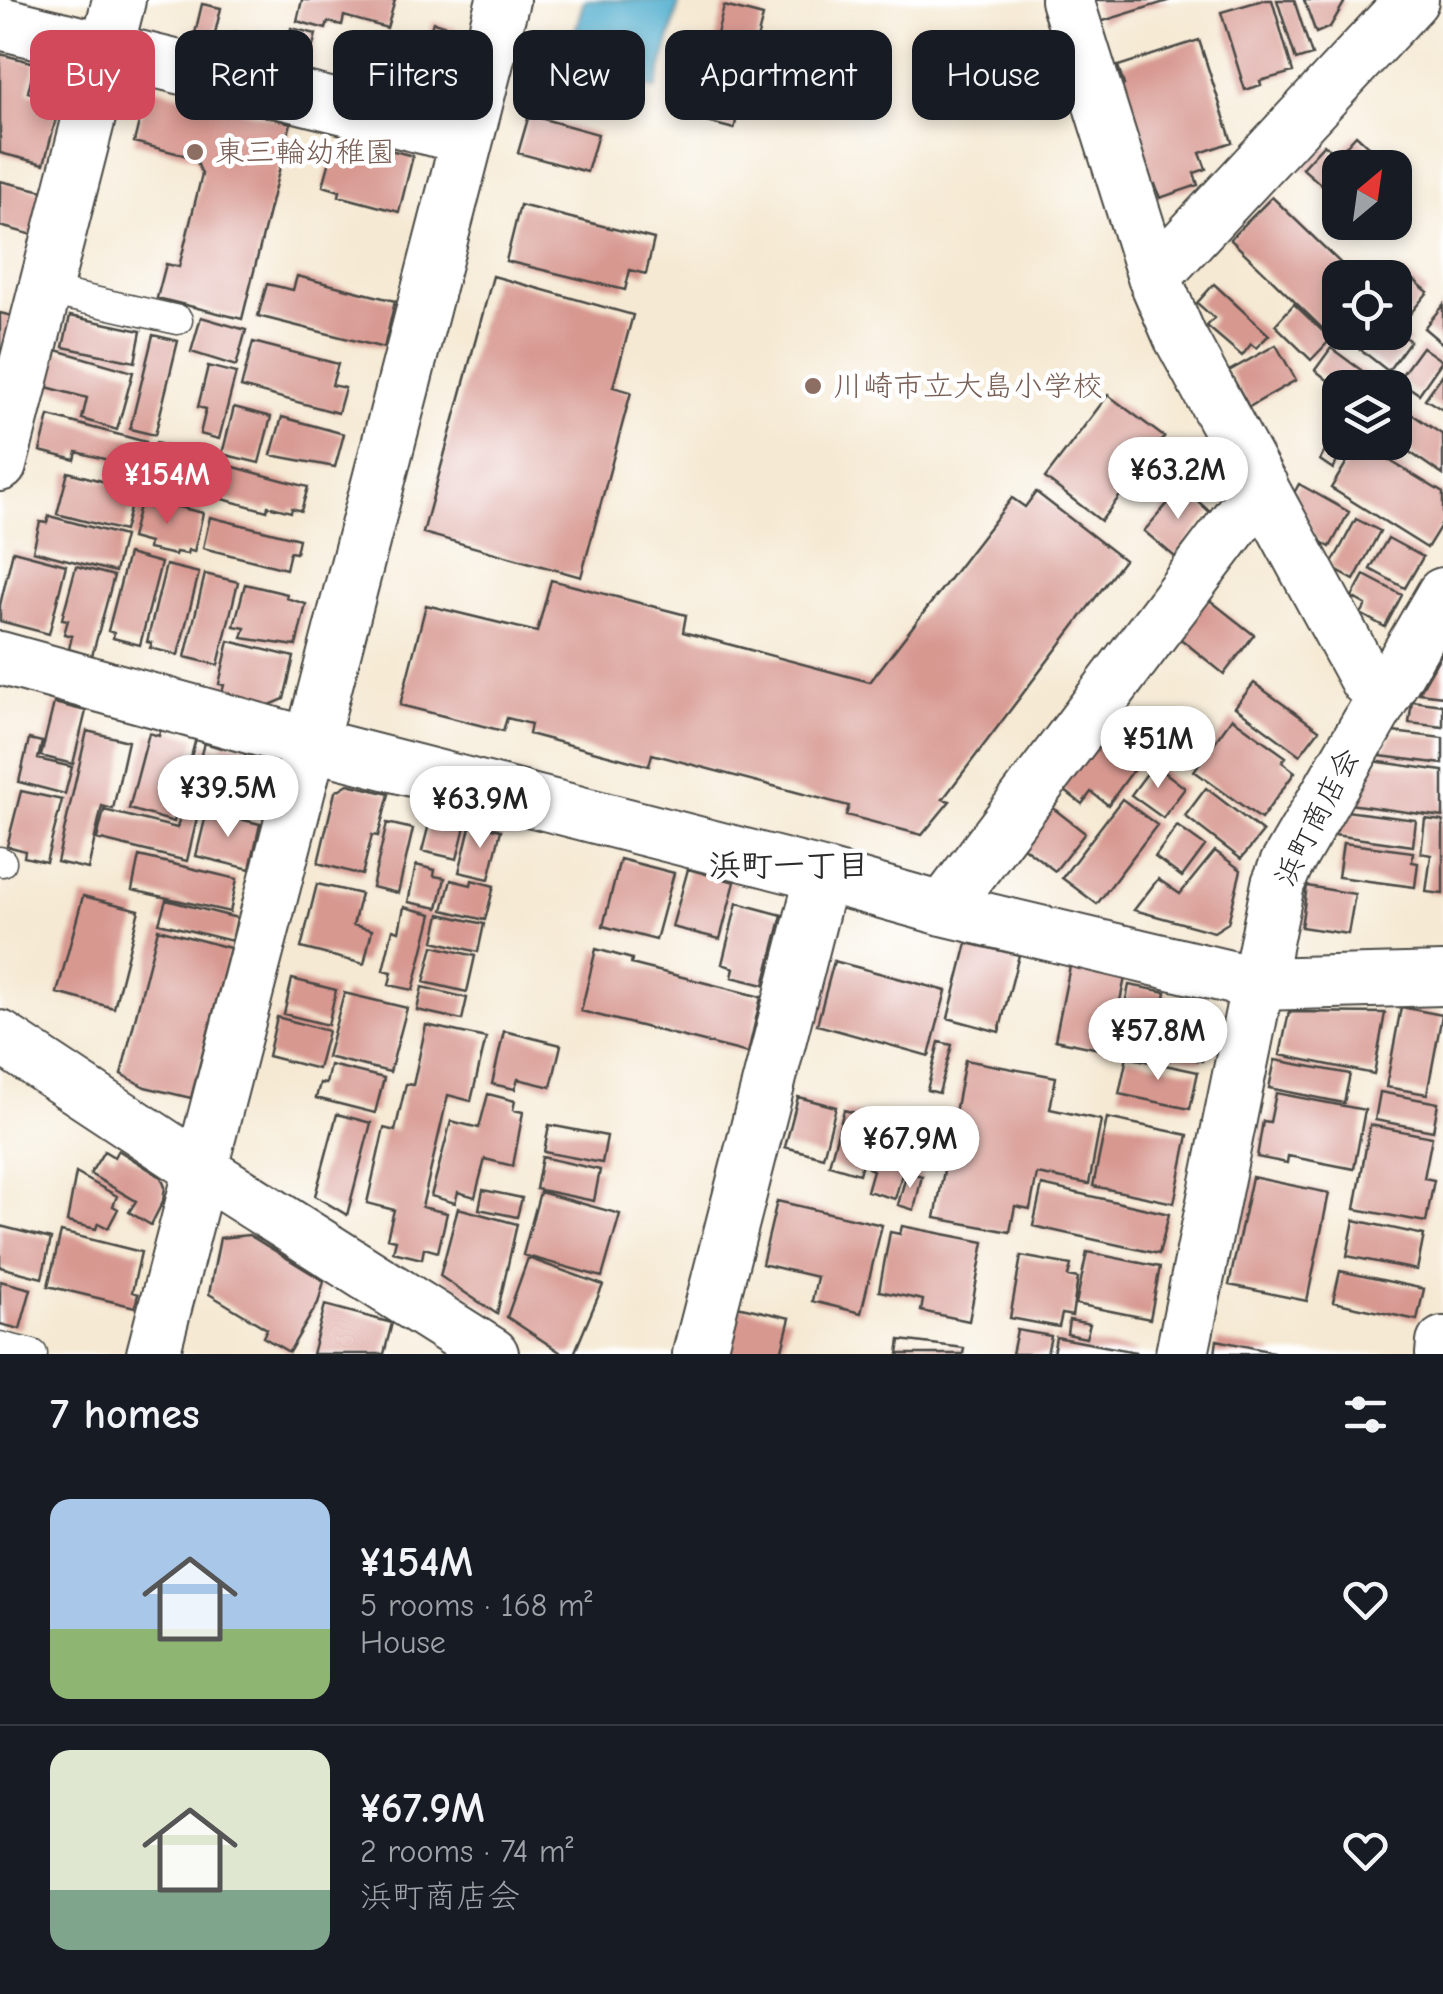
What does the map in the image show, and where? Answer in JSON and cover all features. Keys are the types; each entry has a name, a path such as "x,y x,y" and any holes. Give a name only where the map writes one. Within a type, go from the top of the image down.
{"street":[{"path":"153,1354 504,0"},
{"path":"1067,0 1154,277 1180,337 1366,680 1384,691"},
{"path":"1154,277 1388,11"},
{"path":"0,23 112,24 467,138"},
{"path":"0,465 8,396 44,290 112,24"},
{"path":"943,910 1262,487"},
{"name":"浜町商店会","path":"1182,1354 1278,884 1384,691 1443,594"},
{"path":"0,658 311,744 822,874 943,910 1259,984 1443,978"},
{"path":"699,1354 822,874"},
{"path":"0,1037 492,1354"},
{"path":"1442,1354 1443,1343"}],"lane":[{"path":"44,290 178,320"},
{"path":"0,1346 33,1354"}],"water":[{"path":"584,0 680,0 672,30 665,30 665,56 656,89 645,86 645,30 576,30"}],"building":[{"path":"302,0 395,0 387,28 344,16 342,25 328,22 326,29 297,21"},
{"path":"1093,0 1167,0 1168,1 1100,22"},
{"path":"1272,0 1293,72 1260,81 1261,85 1245,90 1221,12"},
{"path":"1277,0 1294,0 1312,55 1296,60"},
{"path":"1304,0 1344,3 1330,27 1316,33"},
{"path":"202,4 221,8 216,30 196,30"},
{"path":"724,6 763,16 759,30 718,30"},
{"path":"433,22 460,30 431,30"},
{"path":"1199,40 1232,142 1200,153 1206,169 1194,173 1198,185 1160,198 1155,184 1149,186 1116,87 1124,85 1118,66"},
{"path":"0,54 30,62 30,120 56,120 44,164 0,153"},
{"path":"155,88 175,93 175,120 291,123 242,319 157,298 166,264 179,267 202,174 195,158 134,142 140,120 155,120"},
{"path":"528,120 547,120 598,134 587,172 518,153"},
{"path":"700,120 736,120 734,129"},
{"path":"1356,135 1372,150 1342,150"},
{"path":"359,142 413,156 399,212 339,196 340,191 323,186 334,146 356,152"},
{"path":"1324,144 1330,150 1322,150 1322,185 1302,168"},
{"path":"0,181 43,191 33,235 0,226"},
{"path":"1272,197 1337,260 1322,260 1322,328 1230,239"},
{"path":"520,205 654,239 646,274 630,270 625,290 506,261"},
{"path":"297,276 395,301 384,348 258,316 267,284 293,290"},
{"path":"493,276 633,315 613,387 631,392 581,577 423,533"},
{"path":"1412,278 1428,292 1412,312"},
{"path":"1214,284 1269,335 1256,348 1251,344 1242,356 1207,326 1214,318 1197,303"},
{"path":"1294,304 1322,330 1322,348 1311,360 1275,325"},
{"path":"1443,305 1443,344 1424,328"},
{"path":"0,313 12,316 0,360"},
{"path":"70,316 141,331 135,362 63,347"},
{"path":"201,317 246,330 236,366 191,352"},
{"path":"153,335 178,341 155,435 130,429"},
{"path":"253,342 338,364 332,385 345,388 338,413 241,387"},
{"path":"1276,345 1296,380 1249,407 1229,371"},
{"path":"1422,347 1442,361 1419,394 1412,389 1412,370 1405,370"},
{"path":"53,349 133,372 117,430 82,419 87,398 43,386"},
{"path":"1330,350 1334,350 1361,370 1322,370 1322,376 1315,370"},
{"path":"1361,350 1403,350 1387,370"},
{"path":"208,366 236,373 219,439 200,434 206,409 198,407"},
{"path":"1443,374 1443,410 1425,399"},
{"path":"1108,395 1164,437 1101,521 1045,478"},
{"path":"234,407 271,417 259,463 222,454"},
{"path":"1412,414 1443,435 1443,475 1412,454"},
{"path":"49,416 146,442 139,468 77,452 75,460 40,451"},
{"path":"282,417 344,434 335,467 271,455"},
{"path":"156,443 218,460 206,499 195,496 194,503 162,495 165,486 146,482"},
{"path":"1322,456 1322,460 1338,460 1333,469 1320,460"},
{"path":"1213,458 1223,476 1208,484 1199,466"},
{"path":"1348,460 1389,460 1443,493 1443,522 1427,548 1331,488"},
{"path":"223,464 308,487 301,511 268,506 267,511 215,497"},
{"path":"68,472 135,490 124,531 57,514"},
{"path":"1299,484 1349,512 1330,547 1316,539 1294,493"},
{"path":"1182,487 1211,513 1175,557 1144,531"},
{"path":"1036,492 1124,560 943,799 950,801 922,835 846,815 849,806 652,754 649,766 529,734 531,724 507,718 503,731 400,705 426,605 537,632 551,580 686,615 683,632 870,682 1012,498 1025,507"},
{"path":"141,498 203,513 194,552 175,555 148,549 149,543 131,538"},
{"path":"49,516 124,536 115,572 33,551 40,522 47,523"},
{"path":"210,517 299,539 296,553 290,552 286,569 203,548"},
{"path":"1356,519 1380,531 1354,580 1330,567"},
{"path":"1388,538 1423,557 1405,588 1370,569"},
{"path":"13,551 66,565 49,634 0,621"},
{"path":"128,554 161,563 140,645 113,638 114,633 108,631"},
{"path":"166,565 199,573 178,655 150,648 152,643 147,642"},
{"path":"76,566 114,576 92,656 69,649 72,636 64,634 68,620 62,619"},
{"path":"205,574 238,582 218,665 185,657"},
{"path":"1364,575 1402,595 1385,627 1361,614 1366,605 1352,597"},
{"path":"245,584 287,594 286,598 306,604 296,646 242,638 245,628 234,626"},
{"path":"1207,598 1254,635 1224,674 1177,636"},
{"path":"229,641 294,657 284,699 270,705 222,693 224,685 219,684"},
{"path":"1443,651 1443,696 1419,693"},
{"path":"1254,683 1319,730 1300,755 1235,707"},
{"path":"1412,701 1443,705 1443,727 1409,723"},
{"path":"54,703 86,711 73,764 41,756"},
{"path":"1232,718 1286,757 1282,762 1295,772 1261,819 1194,771"},
{"path":"1099,727 1123,745 1118,751 1137,765 1108,805 1091,792 1082,804 1056,784"},
{"path":"161,728 196,738 174,822 129,809 149,733 159,736"},
{"path":"87,731 128,741 113,809 102,806 88,869 57,862"},
{"path":"1393,732 1443,738 1443,764 1380,756"},
{"path":"29,739 42,742 38,759 72,767 65,794 19,782"},
{"path":"224,740 248,747 238,780 231,777 223,806 190,796 204,743 221,748"},
{"path":"254,746 269,750 277,767 264,817 228,808 234,786 242,789"},
{"path":"1373,761 1443,771 1443,817 1349,804"},
{"path":"1154,764 1185,788 1163,818 1131,795"},
{"path":"348,784 389,794 378,836 372,835 362,875 318,863 335,792"},
{"path":"1206,788 1263,832 1241,859 1185,816"},
{"path":"21,791 62,800 46,862 24,857 25,851 7,846"},
{"path":"1122,799 1157,825 1097,904 1062,878"},
{"path":"1044,801 1085,833 1055,871 1014,840"},
{"path":"434,805 468,814 457,859 422,851"},
{"path":"183,806 199,810 187,861 97,839 104,810 177,828"},
{"path":"207,811 260,824 250,869 196,856"},
{"path":"1346,811 1416,820 1413,846 1334,835"},
{"path":"1425,819 1443,821 1443,894 1426,892 1431,855 1421,853"},
{"path":"387,823 413,829 398,893 372,887"},
{"path":"471,823 501,830 489,879 459,872"},
{"path":"1177,826 1205,846 1182,877 1155,857"},
{"path":"1343,843 1413,852 1412,862 1418,863 1415,887 1338,877"},
{"path":"1215,851 1241,870 1228,923 1214,932 1134,910 1158,879 1180,894"},
{"path":"139,856 237,879 230,912 132,890"},
{"path":"620,859 674,873 656,940 603,926"},
{"path":"416,865 435,870 434,876 445,878 438,908 408,902"},
{"path":"688,869 735,882 720,939 672,927"},
{"path":"451,880 494,886 485,920 443,910"},
{"path":"317,884 361,894 353,925 372,930 364,964 301,948"},
{"path":"1307,886 1355,894 1348,934 1301,927"},
{"path":"83,896 139,910 114,1008 57,993"},
{"path":"166,900 237,918 232,941 159,923"},
{"path":"737,903 782,915 764,985 732,977 734,968 722,964"},
{"path":"404,907 432,914 413,990 389,985 392,972 383,970 393,929 399,931"},
{"path":"440,914 484,924 478,952 434,941"},
{"path":"158,929 230,948 191,1098 145,1087 121,1074"},
{"path":"967,943 1019,955 999,1032 948,1018"},
{"path":"433,946 475,956 467,992 424,982"},
{"path":"596,949 632,959 631,964 761,997 748,1053 581,1011"},
{"path":"834,961 946,991 929,1056 817,1025"},
{"path":"1070,966 1125,978 1109,1051 1055,1040"},
{"path":"292,979 336,990 328,1025 284,1014"},
{"path":"1129,985 1166,992 1153,1055 1116,1048"},
{"path":"422,987 467,998 462,1020 417,1010"},
{"path":"344,993 407,1008 390,1072 327,1057"},
{"path":"1169,1000 1200,1005 1211,1019 1202,1061 1158,1053"},
{"path":"1401,1007 1442,1015 1427,1094 1386,1087"},
{"path":"1289,1012 1385,1013 1374,1074 1280,1055"},
{"path":"277,1017 328,1031 318,1069 268,1056"},
{"path":"426,1025 486,1038 471,1101 448,1095 422,1207 447,1213 438,1252 424,1248 422,1259 393,1252 396,1240 387,1238 394,1210 367,1203 384,1128 395,1131 406,1084 413,1085"},
{"path":"504,1031 561,1045 551,1087 518,1079 515,1089 492,1084"},
{"path":"939,1042 952,1045 939,1093 927,1090"},
{"path":"1127,1057 1198,1072 1190,1109 1119,1094"},
{"path":"965,1060 1056,1077 1050,1109 1101,1120 1089,1184 1037,1174 1030,1209 1015,1206 1010,1232 935,1218"},
{"path":"1275,1060 1350,1074 1344,1103 1269,1088"},
{"path":"330,1065 384,1078 375,1113 316,1098 320,1083 326,1084"},
{"path":"1380,1092 1438,1103 1433,1131 1375,1120"},
{"path":"1276,1093 1365,1110 1354,1169 1288,1156 1287,1163 1257,1157 1263,1121 1270,1122"},
{"path":"488,1094 515,1101 513,1110 523,1112 513,1166 485,1159 475,1197 458,1192 455,1203 431,1196 451,1121 479,1128"},
{"path":"798,1097 836,1107 823,1157 785,1147"},
{"path":"844,1110 874,1118 859,1174 829,1165"},
{"path":"337,1114 371,1123 347,1215 315,1196"},
{"path":"881,1118 915,1127 895,1199 867,1191 873,1170 868,1168"},
{"path":"1107,1118 1188,1135 1174,1203 1093,1186"},
{"path":"549,1125 607,1136 602,1163 544,1152"},
{"path":"1370,1125 1432,1137 1424,1178 1434,1180 1426,1222 1355,1209"},
{"path":"118,1150 161,1177 165,1187 163,1201 151,1225 129,1212 136,1201 90,1174 104,1151 114,1157"},
{"path":"542,1157 600,1170 594,1201 536,1189"},
{"path":"907,1172 922,1176 914,1210 898,1205"},
{"path":"76,1173 117,1196 113,1206 118,1209 108,1228 98,1223 96,1229 67,1222"},
{"path":"1252,1177 1329,1193 1307,1301 1229,1285"},
{"path":"1042,1185 1169,1214 1159,1254 1033,1226"},
{"path":"483,1190 522,1198 517,1217 479,1209"},
{"path":"540,1192 620,1214 602,1277 523,1255"},
{"path":"777,1201 882,1225 861,1313 812,1301 817,1277 762,1264"},
{"path":"458,1208 517,1224 497,1314 440,1276"},
{"path":"1354,1220 1424,1235 1417,1270 1347,1256"},
{"path":"0,1226 51,1239 42,1278 0,1267"},
{"path":"902,1226 984,1242 969,1321 921,1311 923,1300 879,1291 890,1232 900,1234"},
{"path":"61,1232 141,1252 132,1292 138,1294 135,1307 48,1286"},
{"path":"249,1235 324,1281 318,1303 289,1352 263,1337 267,1329 209,1294 220,1238"},
{"path":"1087,1252 1160,1267 1150,1319 1076,1304"},
{"path":"1021,1256 1071,1265 1068,1276 1078,1278 1072,1316 1062,1314 1059,1327 1010,1318"},
{"path":"528,1258 603,1285 574,1354 563,1354 507,1317"},
{"path":"1340,1271 1424,1289 1417,1320 1333,1302"},
{"path":"0,1281 31,1289 20,1329 0,1324"},
{"path":"325,1305 392,1323 384,1354 312,1354"},
{"path":"737,1306 790,1318 781,1354 724,1354"},
{"path":"1069,1320 1090,1324 1086,1338 1067,1334"},
{"path":"1017,1330 1051,1336 1047,1354 1012,1354"},
{"path":"1056,1337 1136,1352 1136,1354 1053,1354"},
{"path":"900,1340 964,1348 963,1354 898,1354"},
{"path":"1217,1340 1273,1352 1273,1354 1215,1354"}],"place":[{"name":"東三輪幼稚園","path":"195,152"},
{"name":"川崎市立大島小学校","path":"813,386"}],"district":[{"name":"浜町一丁目","path":"789,865"}]}
